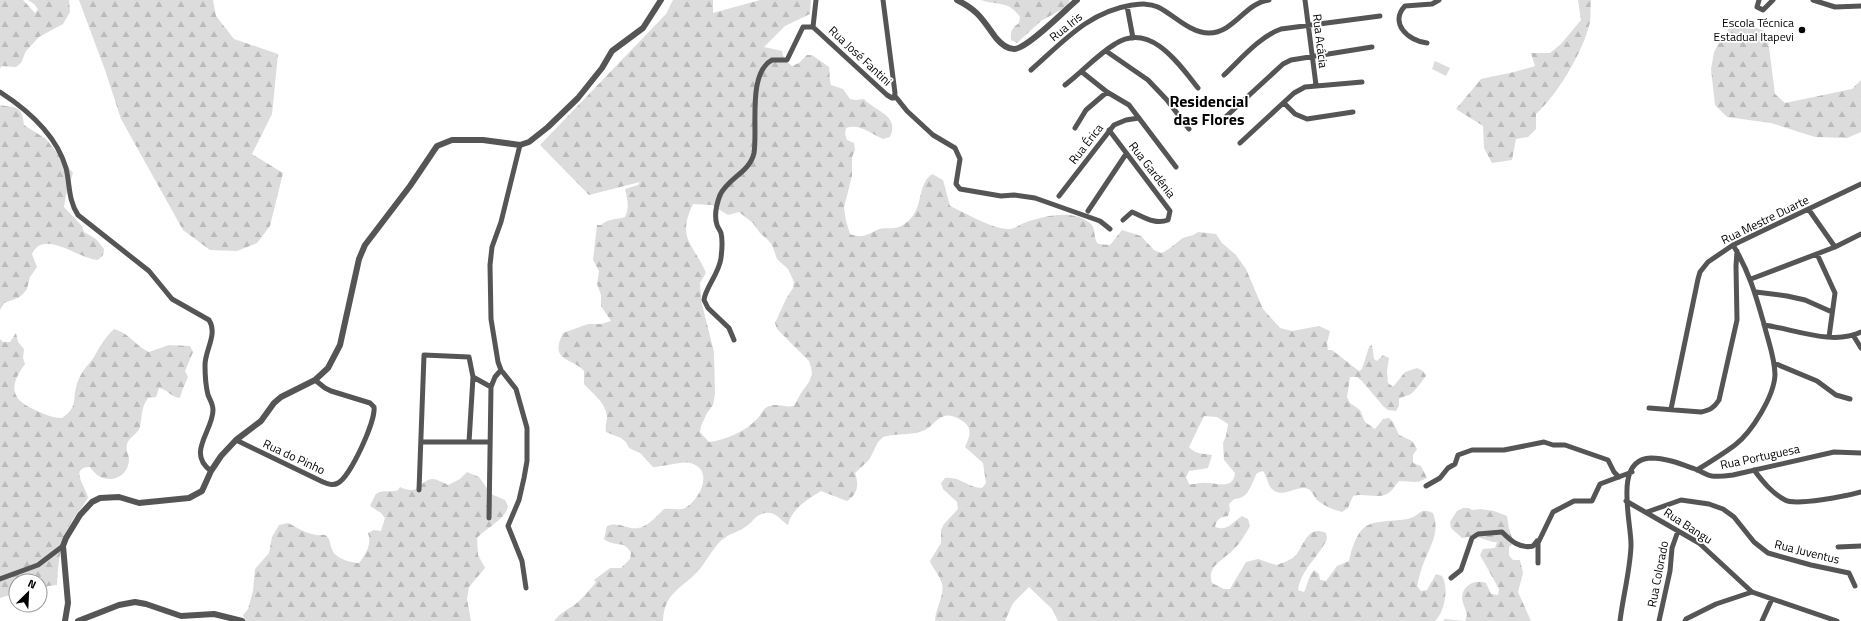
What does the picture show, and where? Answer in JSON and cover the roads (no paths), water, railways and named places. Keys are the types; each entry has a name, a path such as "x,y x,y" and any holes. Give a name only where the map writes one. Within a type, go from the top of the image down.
{"street":[{"path":"0,579 38,565 62,546 80,515 92,502 109,497 119,497 139,503 189,498 202,490 211,471 221,456 236,440 262,421 274,403 281,397 315,380 328,368 340,345 360,259 365,245 410,186 437,146 452,140 464,139 520,145 529,142 566,111 592,82 612,51 643,28 662,0"},
{"name":"Rua José Fantini","path":"816,0 813,27 892,98 895,96 883,0"},
{"path":"957,0 978,12 1000,43 1015,50 1029,42 1077,0"},
{"name":"Rua Iris","path":"1031,70 1082,26 1106,11 1127,6 1152,4 1188,26 1209,33 1224,29 1256,3 1269,0"},
{"name":"Rua Acácia","path":"1305,0 1316,85"},
{"path":"1427,42 1419,42 1405,32 1399,25 1399,15 1405,6 1432,4 1438,0"},
{"path":"1759,0 1757,7 1763,10 1773,0"},
{"path":"1813,0 1835,7 1861,6"},
{"path":"1127,6 1132,38"},
{"path":"1224,75 1265,37 1273,32 1380,16"},
{"path":"734,340 729,328 708,308 704,300 718,271 721,258 722,241 715,220 717,206 723,189 749,165 753,159 755,143 756,88 763,69 772,60 787,60 803,27 813,27"},
{"path":"1065,85 1115,44 1132,38 1148,40 1167,51 1198,88"},
{"path":"1219,124 1284,64 1291,60 1372,47"},
{"path":"1106,51 1148,80 1167,100 1189,129"},
{"path":"1082,72 1107,92 1129,105 1176,167"},
{"path":"1240,143 1300,90 1316,85 1362,82"},
{"path":"0,92 30,114 46,131 66,169 73,207 78,215 149,271 172,299 210,320 213,331 205,363 208,395 213,410 209,429 200,443 199,450 204,464 211,471"},
{"path":"1075,128 1086,110 1107,92"},
{"path":"895,96 907,111 933,135 955,148 960,159 956,184 960,189 1001,196 1018,195 1035,198 1092,218 1110,229"},
{"path":"1284,103 1294,114 1307,119 1353,112"},
{"name":"Rua Érica","path":"1059,196 1109,130 1119,122 1139,118"},
{"name":"Rua Gardênia","path":"1109,130 1167,206 1171,214 1168,220 1161,222 1154,221 1132,212 1123,220"},
{"path":"520,145 501,222 494,238 491,253 491,319 498,362 501,370 516,389 527,428 527,461 524,478 519,500 508,526 522,561 526,588"},
{"path":"1088,211 1126,154"},
{"name":"Rua Mestre Duarte","path":"1671,409 1700,272 1708,262 1733,245 1861,184"},
{"path":"1809,210 1835,248"},
{"path":"1751,279 1835,248 1861,234"},
{"path":"1697,470 1721,455 1743,437 1769,398 1775,375 1774,363 1756,292 1751,279 1733,245"},
{"path":"1649,408 1671,409 1688,412 1709,411 1719,400 1737,320 1737,251"},
{"path":"1817,254 1835,293 1829,337"},
{"path":"1756,292 1805,300 1832,312"},
{"path":"1764,325 1841,338 1853,336 1861,332"},
{"path":"1853,336 1861,348"},
{"path":"419,490 424,355 469,357 473,377 469,442"},
{"path":"1774,363 1817,381 1836,395 1850,399"},
{"path":"489,518 491,387 495,377 501,370"},
{"path":"473,377 491,387"},
{"name":"Rua do Pinho","path":"236,440 323,482 332,485 341,481 348,472 368,432 372,423 374,407 370,403 331,392 315,380"},
{"path":"421,442 490,442"},
{"path":"1426,486 1440,478 1448,468 1455,464 1458,455 1472,450 1504,450 1539,442 1565,445 1591,454 1600,459 1608,460 1614,472 1619,477"},
{"name":"Rua Portuguesa","path":"1632,472 1639,462 1649,458 1662,459 1697,470 1707,475 1719,477 1834,452 1861,453"},
{"path":"1754,470 1770,489 1786,501 1800,502 1861,492"},
{"path":"1451,578 1461,570 1472,538 1478,534 1502,532 1518,546 1533,546 1540,537 1554,512 1576,501 1592,501 1595,498 1598,485 1632,472"},
{"path":"1620,621 1631,547 1631,535 1626,501 1627,487 1632,472"},
{"name":"Rua Juventus","path":"1647,512 1681,500 1709,504 1723,509 1734,517 1754,542 1768,553 1811,566 1849,573 1855,586"},
{"name":"Rua Bangu","path":"1626,501 1703,546 1752,592"},
{"name":"Rua Colorado","path":"1659,621 1670,571 1672,548 1678,531"},
{"path":"1538,563 1537,546 1540,537"},
{"path":"62,546 68,603 65,621"},
{"path":"1838,547 1861,546"},
{"path":"1685,620 1716,604 1752,592 1837,621"},
{"path":"1762,621 1772,599"},
{"path":"78,621 119,605 135,602 146,604 181,616 214,614 242,621"}],"place":[{"name":"Escola Técnica Estadual Itapevi","path":"1802,30"}],"district":[{"name":"Residencial das Flores","path":"1209,110"}]}
